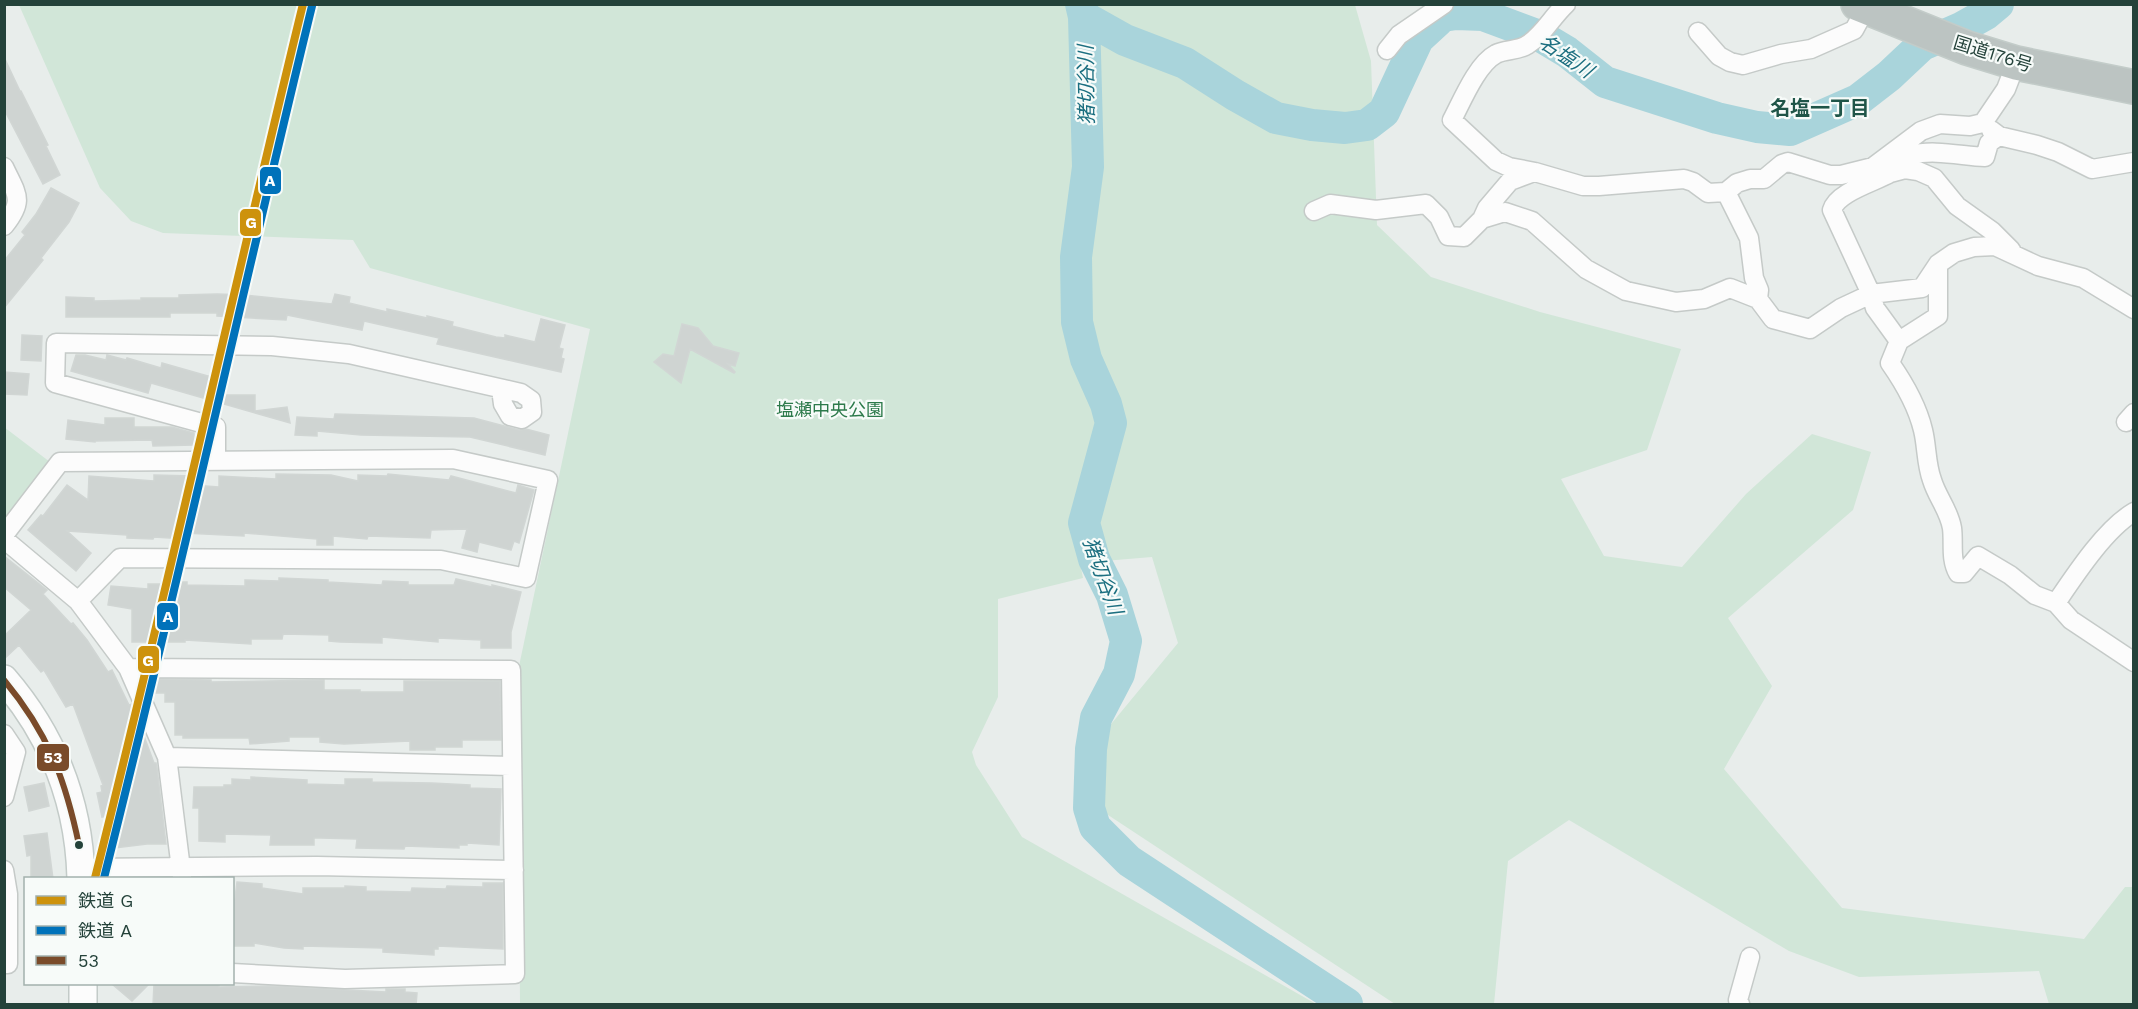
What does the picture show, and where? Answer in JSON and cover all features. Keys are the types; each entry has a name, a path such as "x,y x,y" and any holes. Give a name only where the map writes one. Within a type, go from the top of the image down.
{"highway":[{"name":"国道176号","path":"1862,6 1967,48 2016,63 2133,87"}],"street":[{"path":"1388,50 1399,35 1443,4"},
{"path":"1566,4 1543,31 1526,46 1505,49 1492,56 1479,71 1452,120 1496,160 1509,167 1583,186 1684,179 1693,182 1708,193 1726,192 1737,183 1750,179 1764,179 1782,164 1788,162 1830,175 1841,176 1873,167 1921,131 1940,124 1970,126 1983,123 2006,88 2016,63"},
{"path":"1698,32 1719,56 1743,65 1780,54 1810,49 1854,30 1862,6"},
{"path":"1983,123 1999,136 2037,145 2092,169 2133,162"},
{"path":"1890,173 1908,156 1929,154 1985,157 1989,143 1999,136"},
{"path":"4,167 19,198 15,213 4,226"},
{"path":"1899,341 1875,308 1871,294 1832,210 1833,204 1859,187 1890,173 1905,168 1918,171 1934,178 1957,206 1992,231 2016,256"},
{"path":"1314,211 1330,204 1376,210 1426,204 1439,217 1448,236 1464,237 1482,219 1486,208 1510,182 1535,172"},
{"path":"1726,192 1749,238 1754,278 1759,290 1758,298"},
{"path":"1482,219 1505,212 1532,221 1586,269 1626,291 1676,302 1704,300 1730,288 1758,298 1773,319 1810,329 1841,308 1871,294 1922,288 1938,264 1954,253 1974,247 1995,246 2038,266 2083,278 2133,309"},
{"path":"1938,264 1938,316 1899,341 1890,363 1907,390 1923,429 1932,480 1952,527 1954,566 1958,573 1964,573 1978,556 2010,575 2035,595 2056,603 2071,621 2133,662"},
{"path":"216,461 216,427 55,383 56,343 283,347 349,354 501,389"},
{"path":"78,601 120,558 441,560 526,578 548,480 453,459 60,462 4,537 78,601 128,668 167,757 182,873"},
{"path":"2056,603 2075,575 2111,531 2133,512"},
{"path":"128,668 511,670 515,974 345,979 234,974"},
{"path":"4,679 42,729 60,769 71,802 79,845 81,873 182,873 317,866 514,870"},
{"path":"4,734 16,752 4,797"},
{"path":"167,757 512,765"},
{"path":"4,870 8,894 8,964 4,964"},
{"path":"1740,1005 1738,1000 1750,957"},
{"path":"83,985 83,1005"}],"green space":[{"name":"塩瀬中央公園","path":"19,5 1355,5 1371,61 1377,225 1431,277 1540,312 1681,349 1647,450 1561,479 1604,556 1682,567 1746,494 1812,434 1871,452 1853,510 1728,618 1772,686 1724,769 1842,908 2084,939 2125,887 2133,887 2133,1004 2049,1004 2039,971 1859,977 1789,951 1569,820 1508,861 1494,1004 1395,1004 1102,811 1107,729 1178,643 1152,557 1080,563 1083,578 998,599 998,697 972,752 976,765 1022,837 1316,1004 520,1004 518,671 590,329 370,268 353,240 163,233 131,221 100,188"},
{"path":"4,427 50,462 4,521"}],"building":[{"path":"4,57 48,145 46,146 60,175 43,184 4,109"},
{"path":"51,188 79,203 69,222 41,258 43,260 4,308 4,261 25,235 22,232"},
{"path":"217,294 332,304 335,294 350,297 349,303 387,312 387,309 427,318 427,316 453,322 452,326 496,337 505,338 505,335 535,342 541,319 565,325 559,348 563,349 561,358 564,359 561,372 437,344 439,338 364,321 362,330 287,315 286,320 217,316 217,313 170,313 170,317 66,317 66,297 94,298 94,301 179,298 179,295"},
{"path":"682,324 698,328 713,346 739,353 735,366 728,364 735,372 690,349 681,383 654,362 663,354 674,356"},
{"path":"22,335 42,336 41,361 21,360"},
{"path":"76,355 106,360 107,355 126,360 127,358 161,368 162,363 222,380 218,395 255,395 255,411 287,407 290,423 151,383 148,393 71,371"},
{"path":"4,372 29,374 27,395 4,394"},
{"path":"335,414 474,418 549,435 545,455 470,437 361,435 317,431 317,436 295,435 297,417 334,419"},
{"path":"105,418 134,418 134,427 172,427 194,433 194,445 153,446 152,440 95,442 66,439 68,420 105,425"},
{"path":"276,474 331,475 358,481 358,475 387,476 388,474 449,480 451,476 516,493 518,485 534,490 519,543 514,541 511,550 479,542 477,552 462,548 467,529 431,530 430,538 368,536 367,539 333,536 333,545 317,545 317,539 244,533 244,536 184,533 184,539 154,537 153,539 67,531 91,553 76,571 28,530 41,515 43,516 67,485 88,500 89,476 154,481 154,475 193,476 192,485 219,487 219,476 276,479"},
{"path":"4,556 47,590 43,594 71,624 73,623 108,672 112,670 129,705 132,704 154,763 156,763 166,844 115,848 112,815 102,817 97,793 102,792 101,786 103,785 73,704 66,707 44,670 41,672 19,645 4,659 4,636 31,610 4,587"},
{"path":"279,578 382,585 383,581 408,582 408,585 454,585 456,579 521,592 511,632 511,648 481,648 481,640 438,638 438,642 382,637 382,643 340,642 329,641 329,635 283,634 282,639 251,639 251,644 185,640 185,642 132,642 132,609 108,605 111,586 148,589 148,584 187,582 187,585 245,586 245,580 279,581"},
{"path":"155,679 211,680 211,682 324,680 324,690 360,690 360,692 404,692 404,681 500,681 501,740 462,740 462,747 410,750 410,741 344,744 320,742 320,737 289,737 289,741 250,744 249,738 183,738 183,735 175,735 175,702 165,702 165,693 155,693"},
{"path":"251,777 307,780 307,784 345,785 345,779 372,779 372,782 470,785 470,788 501,789 499,845 467,843 467,845 459,845 459,848 405,846 404,849 356,848 357,839 314,838 314,845 270,845 271,835 225,834 225,842 199,841 199,808 193,808 194,787 224,787 224,785 232,785 232,779 251,780"},
{"path":"44,783 49,806 29,811 24,787"},
{"path":"47,833 53,877 31,877 31,855 27,856 24,836"},
{"path":"237,882 262,884 262,888 303,894 303,888 345,888 345,886 366,887 366,891 411,892 412,888 483,887 483,883 503,883 503,949 438,946 438,949 434,949 434,955 383,952 383,948 303,946 303,949 254,943 254,946 234,946 234,906"},
{"path":"113,985 148,985 132,1001"},
{"path":"154,985 271,986 386,992 386,989 405,989 405,992 417,993 416,1005 153,1005"}],"waterway":[{"name":"猪切谷川","path":"1081,4 1084,17 1088,167 1076,257 1077,322 1086,359 1106,404 1111,423 1084,523 1094,559 1112,595 1126,641 1119,674 1096,718 1091,749 1089,808 1095,827 1129,861 1347,1004"},
{"name":"名塩川","path":"1084,17 1125,40 1185,63 1276,118 1312,125 1345,128 1367,125 1384,112 1418,39 1443,16 1456,14 1483,15 1542,37 1567,52 1605,82 1717,118 1757,127 1790,130 1858,100 1889,76 1922,45 1961,28 1986,14 1998,4"}],"rail line":[{"name":"G","path":"95,877 303,4"},
{"name":"A","path":"104,877 312,6"}],"transit line":[{"name":"53","path":"4,680 32,719 53,757 68,798 79,845"}],"district":[{"name":"名塩一丁目","path":"1820,108"}]}
